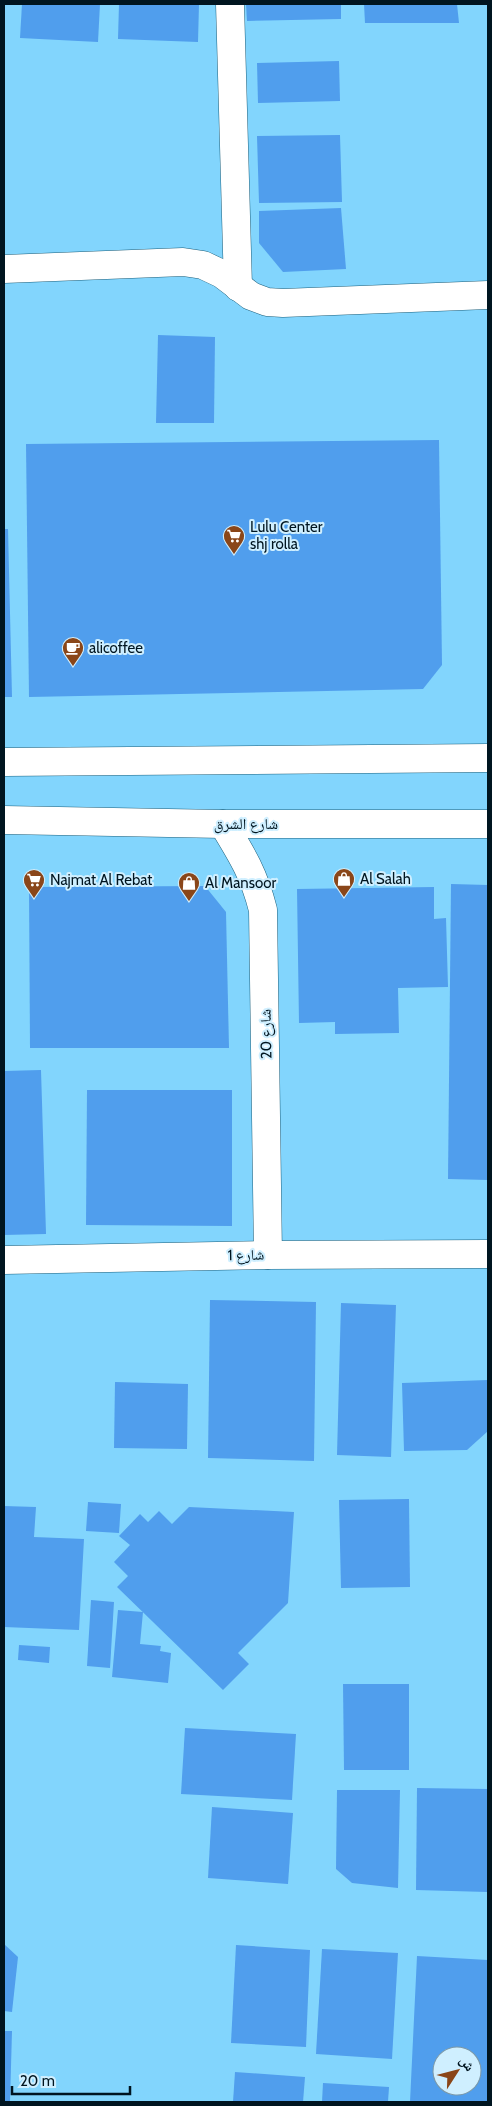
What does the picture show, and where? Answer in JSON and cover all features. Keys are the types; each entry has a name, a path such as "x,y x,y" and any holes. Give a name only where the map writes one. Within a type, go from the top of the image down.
{"street":[{"path":"230,4 238,287"},
{"path":"4,270 182,262 203,265 222,274 251,296 267,302 283,303 488,295"},
{"path":"4,762 488,758"},
{"name":"شارع الشرق","path":"4,820 223,824 488,824"},
{"name":"شارع 20","path":"223,824 244,857 256,882 263,910 268,1255"},
{"name":"شارع 1","path":"4,1260 268,1255 488,1254"}],"building":[{"path":"22,4 100,4 98,42 20,38"},
{"path":"119,4 199,4 198,42 118,39"},
{"path":"246,4 341,4 341,19 247,21"},
{"path":"364,4 457,4 459,23 365,23"},
{"path":"339,61 340,101 258,103 257,63"},
{"path":"340,135 342,202 259,203 257,136"},
{"path":"341,208 346,269 283,272 259,243 259,211"},
{"path":"158,335 215,337 214,423 156,423"},
{"name":"Lulu Center shj rolla","path":"439,440 442,665 423,689 29,697 26,444"},
{"path":"4,529 8,529 12,697 4,697"},
{"path":"451,884 488,885 488,1180 448,1179"},
{"path":"205,886 226,912 229,1048 30,1048 29,887"},
{"path":"434,887 434,919 446,918 448,987 398,988 399,1033 335,1034 335,1022 299,1023 297,889"},
{"path":"41,1070 46,1234 4,1235 4,1071"},
{"path":"87,1090 232,1090 232,1226 86,1225"},
{"path":"210,1300 316,1302 314,1461 208,1458"},
{"path":"341,1303 396,1305 391,1457 337,1455"},
{"path":"488,1380 488,1431 467,1450 404,1451 402,1383"},
{"path":"115,1382 188,1384 187,1449 114,1448"},
{"path":"409,1499 410,1587 341,1588 339,1500"},
{"path":"88,1502 121,1504 119,1533 86,1531"},
{"path":"4,1506 36,1507 34,1537 84,1539 79,1630 4,1627"},
{"path":"189,1507 294,1512 288,1603 238,1653 249,1664 223,1690 117,1587 128,1576 114,1562 130,1545 119,1536 140,1514 148,1522 159,1511 172,1524"},
{"path":"91,1600 114,1602 110,1668 87,1666"},
{"path":"118,1610 143,1612 140,1644 161,1646 160,1651 171,1653 168,1683 112,1677"},
{"path":"19,1645 50,1647 49,1663 18,1660"},
{"path":"343,1684 409,1684 409,1770 344,1770"},
{"path":"185,1728 296,1734 292,1800 181,1794"},
{"path":"417,1788 488,1789 487,1892 416,1890"},
{"path":"337,1790 400,1790 398,1888 352,1883 336,1869"},
{"path":"212,1807 293,1813 288,1884 208,1878"},
{"path":"4,1944 18,1957 12,2012 4,2011"},
{"path":"236,1945 310,1950 306,2047 231,2043"},
{"path":"322,1949 398,1953 392,2059 316,2054"},
{"path":"417,1956 488,1960 488,2102 410,2102"},
{"path":"4,2031 12,2031 10,2102 4,2102"},
{"path":"235,2072 305,2077 303,2102 233,2102"},
{"path":"323,2083 389,2087 388,2102 322,2102"}],"place":[{"name":"Lulu Center shj rolla","path":"234,555"},
{"name":"alicoffee","path":"73,667"},
{"name":"Al Salah","path":"344,898"},
{"name":"Najmat Al Rebat","path":"34,899"},
{"name":"Al Mansoor","path":"189,902"}]}
